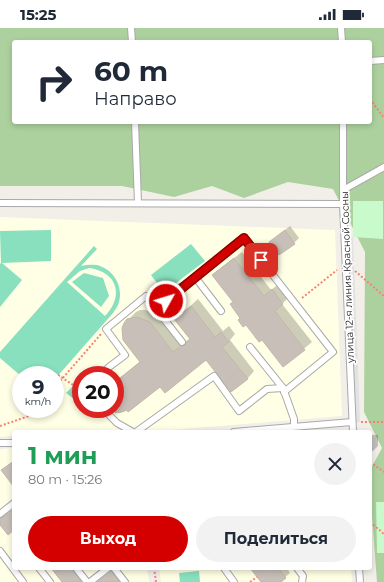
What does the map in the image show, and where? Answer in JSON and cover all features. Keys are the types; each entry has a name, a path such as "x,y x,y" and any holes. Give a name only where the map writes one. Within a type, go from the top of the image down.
{"lane":[{"path":"131,28 132,40"},
{"path":"341,28 342,40"},
{"path":"372,61 384,60"},
{"path":"135,124 138,203"},
{"name":"улица 12-я линия Красной Сосны","path":"344,124 343,204 353,430"},
{"path":"343,190 384,168"},
{"path":"0,203 343,204"},
{"path":"137,430 214,376 239,411 267,389 283,390 333,352 244,238 156,308"},
{"path":"195,277 221,311"},
{"path":"110,366 125,354 106,329 146,296 182,342"},
{"path":"250,347 283,390 294,420 294,426"},
{"path":"113,418 130,430"},
{"path":"286,430 294,426 352,422"},
{"path":"0,443 12,443"},
{"path":"0,514 12,505"},
{"path":"0,551 12,567"},
{"path":"14,570 23,582"},
{"path":"41,570 50,582"},
{"path":"78,570 87,582"},
{"path":"90,582 105,570"},
{"path":"116,570 125,582"},
{"path":"225,570 234,582"},
{"path":"298,570 303,576 302,582"},
{"path":"359,570 360,582"}],"path":[{"path":"372,102 384,118"},
{"path":"295,303 346,263 384,296"},
{"path":"64,377 106,329"},
{"path":"0,426 23,418"},
{"path":"352,422 384,422"},
{"path":"372,463 384,472"},
{"path":"372,524 384,534"},
{"path":"154,570 156,582"},
{"path":"250,582 257,577"}],"shaded area":[{"path":"0,217 335,230 342,416 170,430 12,430 12,436 0,437"},
{"path":"353,237 360,422 352,422 345,238"},
{"path":"12,448 12,570 147,570 149,582 0,582 0,449"},
{"path":"159,570 351,570 352,582 161,582"}],"green space":[{"path":"0,28 384,28 384,582 377,582 372,516 372,466 382,448 364,412 365,252 333,189 288,182 244,198 212,186 174,197 122,186 0,186"},
{"path":"353,201 383,201 383,239 353,237"},
{"path":"51,230 51,261 2,263 22,280 0,307 0,231"},
{"path":"191,244 205,261 164,292 151,275"},
{"path":"94,246 97,249 81,266 98,265 105,268 114,276 119,286 120,297 113,313 64,369 64,366 12,366 12,368 0,358 0,352","holes":["89,268 99,270 112,280 116,293 115,301 105,316 67,282 80,271"]},
{"path":"84,273 103,278 109,296 101,307 72,282"},
{"path":"72,387 72,397 66,393"},
{"path":"376,502 384,502 384,553 377,553"},
{"path":"199,571 200,582 180,582 179,573"}],"building":[{"path":"285,230 295,244 279,255 269,242"},
{"path":"234,258 264,296 272,289 283,304 275,311 305,350 283,367 262,340 259,342 246,325 243,327 238,320 240,318 230,304 233,302 212,275"},
{"path":"191,306 215,337 221,332 229,342 222,347 248,379 231,392 206,360 165,393 160,387 128,412 127,410 124,411 124,375 140,362 123,340 122,328 124,323 127,319 137,317 150,322 173,352 185,345 190,339 174,319"},
{"path":"12,462 12,484 1,470"},
{"path":"12,510 12,532 8,535 0,525 0,519"},
{"path":"53,570 72,570 81,582 62,582"},
{"path":"252,570 280,570 286,578 281,582 261,582"},
{"path":"111,572 119,582 97,582"}],"route":[{"path":"166,301 244,238 261,260"}]}
